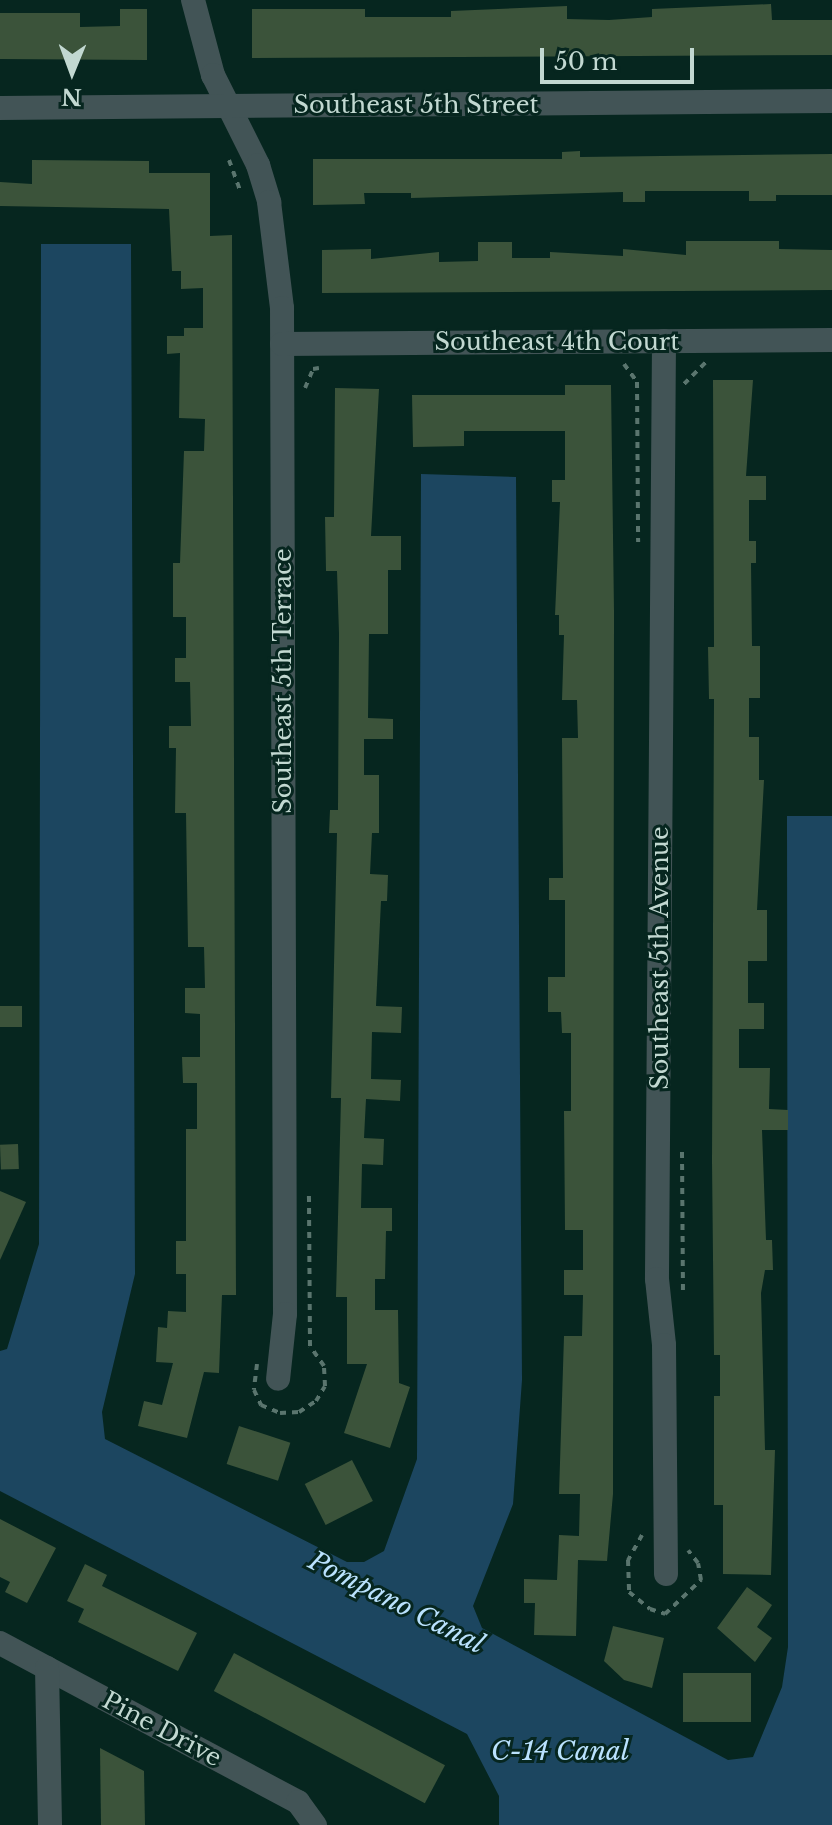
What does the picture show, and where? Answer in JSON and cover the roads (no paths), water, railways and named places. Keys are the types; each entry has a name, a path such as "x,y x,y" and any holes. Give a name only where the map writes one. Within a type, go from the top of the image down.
{"street":[{"name":"Southeast 5th Terrace","path":"193,0 213,75 255,154 269,202 282,344 285,1314 278,1379"},
{"name":"Southeast 5th Street","path":"0,108 832,101"},
{"name":"Southeast 4th Court","path":"282,344 832,340"},
{"name":"Southeast 5th Avenue","path":"664,341 657,1279 664,1345 666,1574"},
{"name":"Pine Drive","path":"0,1643 298,1802 315,1825"},
{"path":"47,1668 50,1825"}],"water":[{"name":"C-14 Canal","path":"41,244 131,244 135,1274 102,1412 105,1439 347,1562 364,1562 384,1551 417,1459 421,474 516,477 522,1380 513,1504 473,1606 482,1628 728,1760 753,1757 782,1687 788,1647 787,816 832,816 832,1825 499,1825 499,1796 467,1734 0,1491 0,1351 7,1349 39,1244"}],"water label":[{"name":"Pompano Canal","path":"396,1603"}]}
